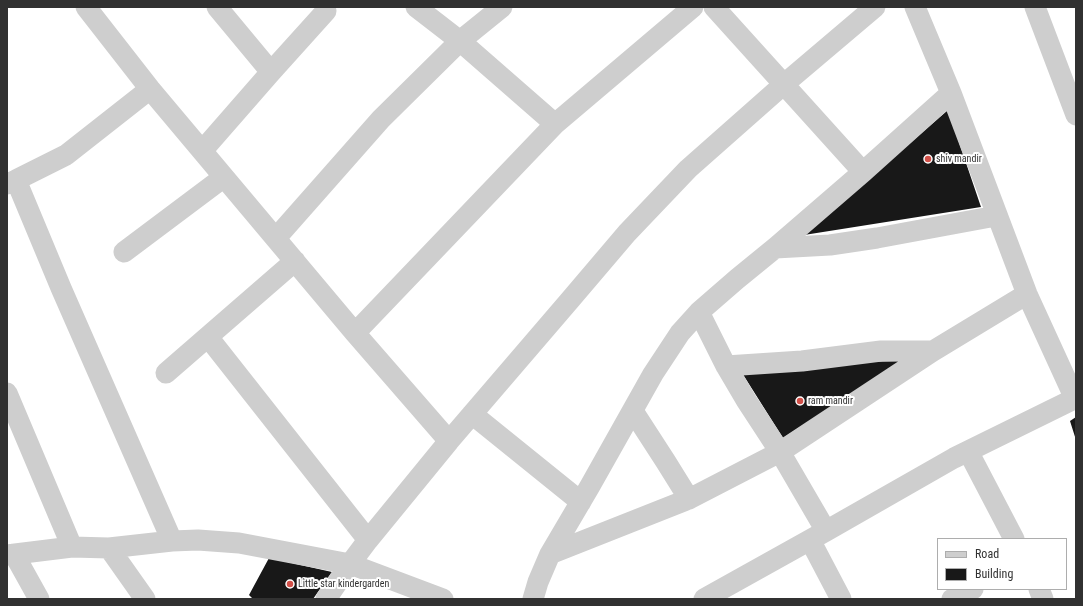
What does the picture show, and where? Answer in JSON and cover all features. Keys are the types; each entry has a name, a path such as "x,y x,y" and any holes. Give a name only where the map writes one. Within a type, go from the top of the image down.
{"street":[{"path":"86,7 150,89 449,441"},
{"path":"217,7 271,72"},
{"path":"416,7 460,41 555,124"},
{"path":"276,238 381,119 460,41 502,7"},
{"path":"355,332 555,124 693,7"},
{"path":"714,7 863,172"},
{"path":"326,599 368,540 449,441 627,232 688,169 783,85 875,7"},
{"path":"704,599 947,462 1076,398 1027,294 996,216 951,93 915,7"},
{"path":"1035,7 1076,115"},
{"path":"202,151 326,11"},
{"path":"150,89 66,155 12,182 61,288 172,541"},
{"path":"533,599 538,582 550,554 653,374 680,333 699,312 863,172 951,93"},
{"path":"124,252 224,177"},
{"path":"775,248 830,245 996,216"},
{"path":"166,373 295,261"},
{"path":"550,554 689,499 780,452 933,350 1027,294"},
{"path":"699,312 726,366 780,452 818,536 840,599"},
{"path":"208,338 368,540"},
{"path":"726,366 802,361 881,352 933,350"},
{"path":"7,393 72,546"},
{"path":"633,411 689,499"},
{"path":"472,414 581,502"},
{"path":"968,451 1013,538"},
{"path":"39,599 10,555 72,546 110,548 172,541 198,540 239,543 350,564 443,599"},
{"path":"110,548 145,599"},
{"path":"952,599 970,590"}],"building":[{"name":"shiv mandir","path":"948,110 981,207 804,235"},
{"name":"ram mandir","path":"903,361 783,438 737,365"},
{"path":"1076,417 1076,440 1070,421"},
{"name":"Little star kindergarden","path":"269,558 332,572 313,599 253,599 249,595"}],"place":[{"name":"shiv mandir","path":"928,159"},
{"name":"ram mandir","path":"800,401"},
{"name":"Little star kindergarden","path":"290,584"}]}
